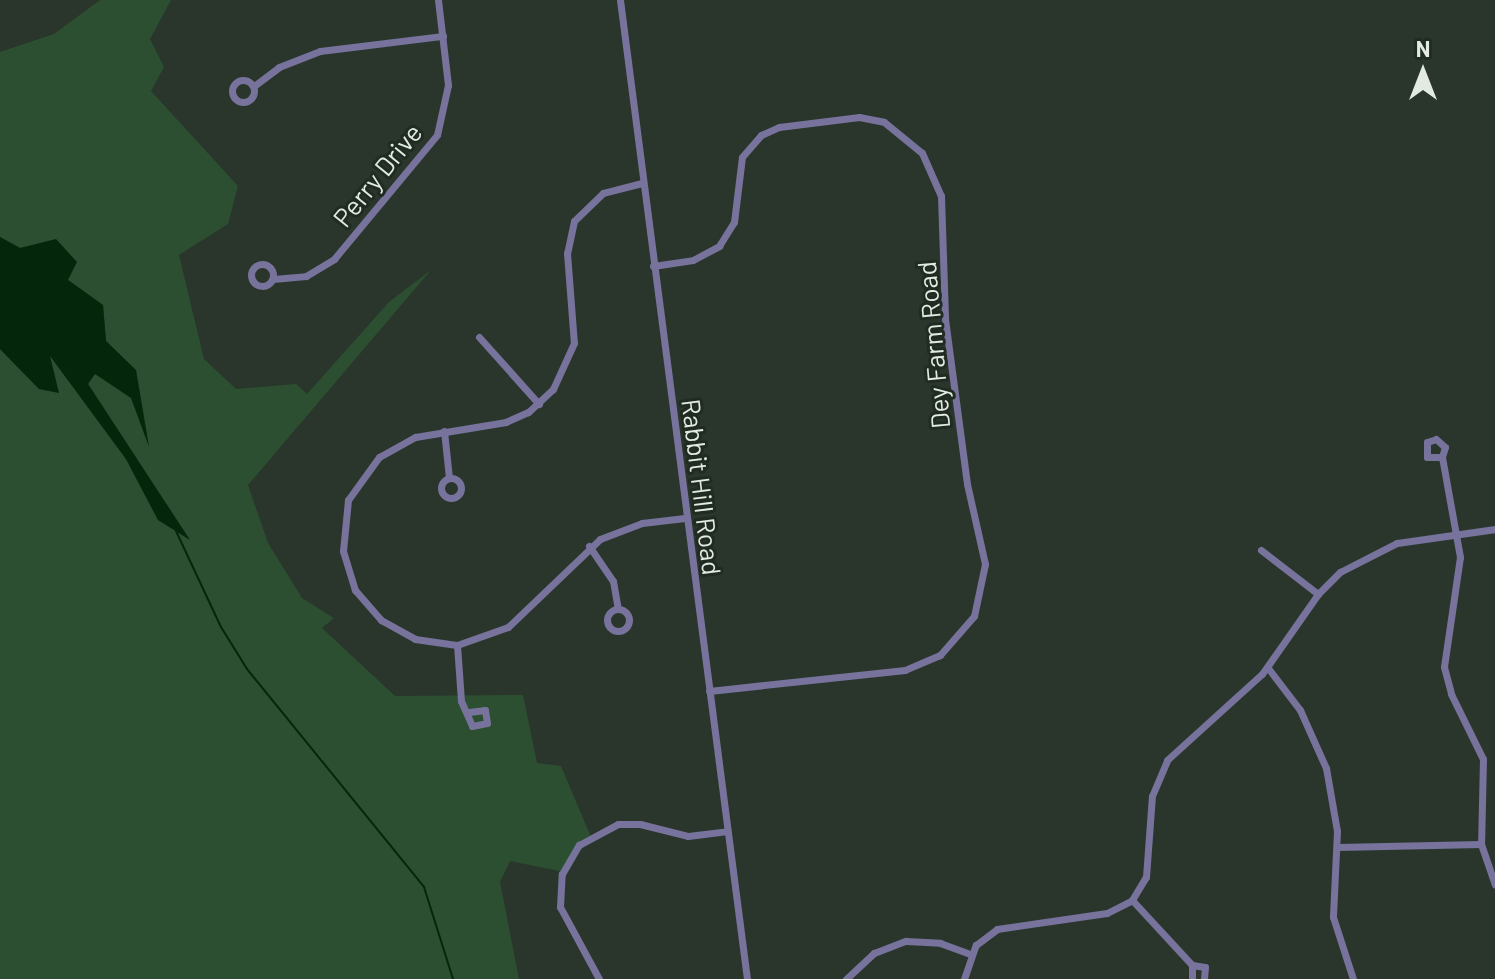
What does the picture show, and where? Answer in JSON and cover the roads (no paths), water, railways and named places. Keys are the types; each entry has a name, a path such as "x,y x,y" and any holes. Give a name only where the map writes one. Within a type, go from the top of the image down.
{"street":[{"name":"Perry Drive","path":"273,279 306,276 334,259 431,146 448,97 438,0"},
{"name":"Rabbit Hill Road","path":"620,0 747,979"},
{"path":"254,86 279,67 320,51 443,36"},
{"name":"Dey Farm Road","path":"653,266 693,260 719,246 734,222 742,157 761,135 779,127 853,117 884,122 922,153 941,196 945,319 967,484 985,564 974,616 940,655 905,670 709,691"},
{"path":"642,183 603,193 574,221 567,253 574,343 560,379 539,404 506,422 444,431 402,442 369,467 348,500 342,538 350,578 371,611 415,639 457,645 508,627 589,546 627,527 685,518"},
{"path":"479,337 539,404"},
{"path":"444,431 449,478"},
{"path":"1442,457 1460,569 1446,627 1444,667 1451,694 1483,759 1481,844 1495,885"},
{"path":"964,979 970,954 997,929 1107,913 1132,900 1146,877 1152,796 1167,760 1268,668 1318,594 1367,555 1397,543 1495,529"},
{"path":"589,546 613,581 618,609"},
{"path":"1261,550 1318,594"},
{"path":"457,645 461,701 469,712"},
{"path":"1268,668 1290,695 1318,747 1332,791 1337,847 1333,917 1353,979"},
{"path":"599,979 560,907 562,874 579,845 618,824 640,824 688,836 726,831"},
{"path":"1337,847 1481,844"},
{"path":"1132,900 1192,965 1205,967 1204,979"},
{"path":"846,979 874,953 906,941 940,943 970,954"},
{"path":"1192,965 1192,979"}],"waterway":[{"path":"176,531 221,627 247,669 424,887 453,979"}]}
